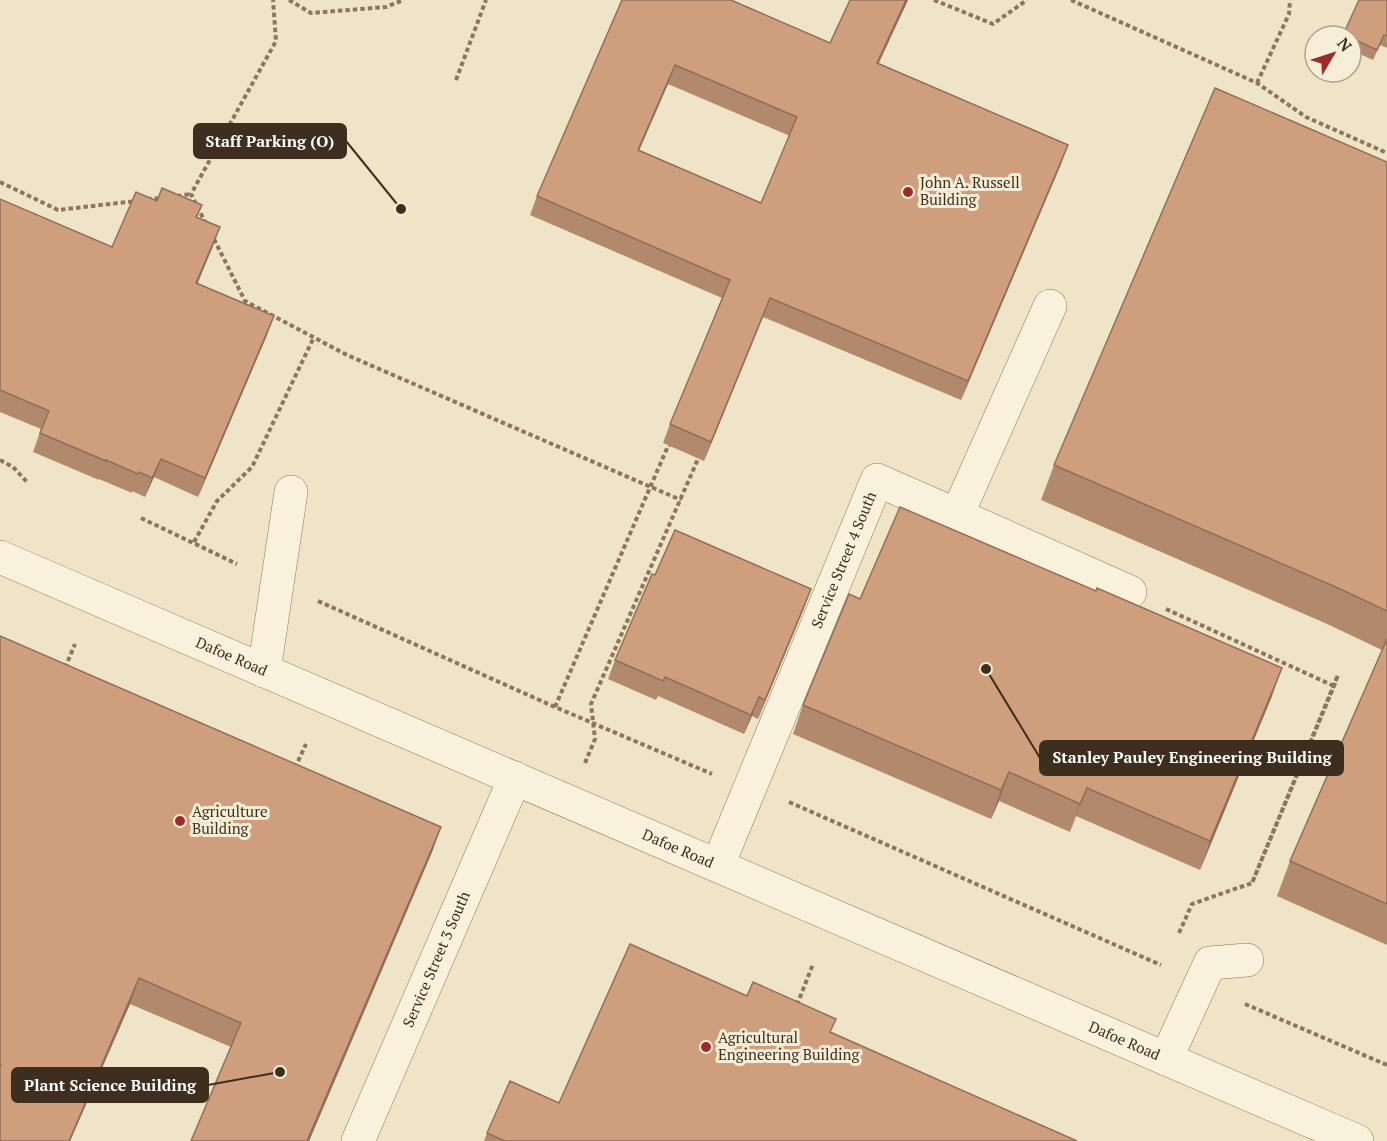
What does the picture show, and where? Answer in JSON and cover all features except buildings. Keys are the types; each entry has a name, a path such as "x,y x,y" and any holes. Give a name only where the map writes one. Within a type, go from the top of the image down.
{"street":[{"path":"1050,306 957,515 1130,592"},
{"name":"Service Street 4 South","path":"718,866 877,480 957,515"},
{"path":"264,671 291,492"},
{"name":"Dafoe Road","path":"0,557 1357,1141"},
{"name":"Service Street 3 South","path":"358,1141 515,778"},
{"path":"1166,1059 1210,963 1247,960"}],"path":[{"path":"191,194 276,41 273,0"},
{"path":"289,0 311,13 386,7 403,0"},
{"path":"456,80 486,0"},
{"path":"934,0 993,24 1027,0"},
{"path":"1071,0 1257,83 1306,117 1387,153"},
{"path":"1257,83 1288,14 1290,0"},
{"path":"0,182 58,210 191,194"},
{"path":"191,194 207,226"},
{"path":"212,237 245,301 347,355 681,500"},
{"path":"194,542 217,501 252,466 314,337"},
{"path":"555,706 668,446 676,440"},
{"path":"592,722 591,704 681,500 698,459 697,449"},
{"path":"0,460 13,467 28,483"},
{"path":"141,518 278,583 555,706 749,790 789,802 1387,1065"},
{"path":"1130,592 1334,686"},
{"path":"63,671 75,644"},
{"path":"1178,935 1192,904 1252,883 1334,686 1338,675 1252,883"},
{"path":"294,771 306,744"},
{"path":"793,1013 813,964"}],"place":[{"name":"John A. Russell Building","path":"908,192"},
{"name":"Staff Parking (O)","path":"401,209"},
{"name":"Stanley Pauley Engineering Building","path":"986,669"},
{"name":"Agriculture Building","path":"180,821"},
{"name":"Agricultural Engineering Building","path":"706,1047"},
{"name":"Plant Science Building","path":"280,1072"}]}
